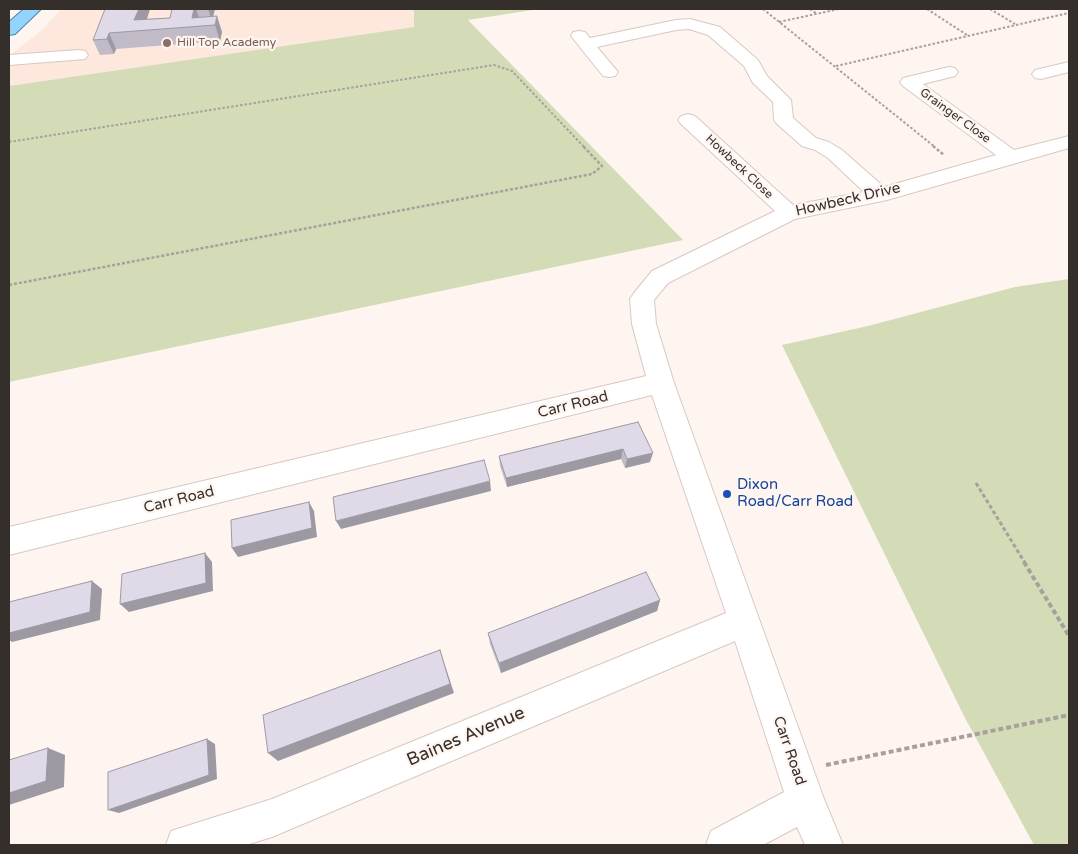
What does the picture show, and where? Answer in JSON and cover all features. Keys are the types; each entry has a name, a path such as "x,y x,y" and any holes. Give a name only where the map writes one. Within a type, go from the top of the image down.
{"main road":[{"path":"9,30 33,9"}],"street":[{"path":"609,72 582,40 690,24 714,31 752,64 759,79 782,100 784,120 809,142 822,146 835,154 880,194"},
{"path":"9,60 79,55"},
{"path":"1041,74 1069,67"},
{"name":"Grainger Close","path":"949,72 908,82 1010,156"},
{"name":"Howbeck Close","path":"688,120 789,214"},
{"name":"Howbeck Drive","path":"661,383 644,324 642,299 660,277 789,214 880,194 1010,156 1069,142"},
{"name":"Carr Road","path":"9,542 661,383 746,622 801,786 824,845"},
{"name":"Baines Avenue","path":"185,845 272,818 746,622"},
{"path":"725,845 801,786"}],"path":[{"path":"763,9 964,171"},
{"path":"810,9 817,14"},
{"path":"779,22 839,9"},
{"path":"927,9 967,36"},
{"path":"990,9 1015,24"},
{"path":"836,66 1069,13"},
{"path":"9,142 494,65 512,71 602,166 592,174 9,285"},
{"path":"976,483 1069,636"},
{"path":"801,786 1069,715"}],"shaded area":[{"name":"Hill Top Academy","path":"61,9 414,9 414,27 9,86 9,56 42,30"}],"green space":[{"path":"414,9 539,9 468,20 683,240 9,382 9,86 414,27"},
{"path":"1069,279 1069,845 1034,845 964,716 782,345 868,326 1015,287"}],"building":[{"path":"105,9 139,9 134,20 170,18 172,9 194,9 192,18 217,16 215,25 109,33 107,39 93,40"},
{"path":"638,422 653,453 627,459 623,449 506,478 499,456"},
{"path":"484,460 490,481 336,521 333,497"},
{"path":"309,502 312,528 232,548 231,520"},
{"path":"205,553 206,583 120,604 122,574"},
{"path":"646,572 660,600 499,663 488,633"},
{"path":"92,581 90,612 9,633 9,602"},
{"path":"440,650 450,684 268,753 263,715"},
{"path":"207,739 209,775 108,810 108,772"},
{"path":"48,748 46,781 9,793 9,760"}],"place":[{"name":"Hill Top Academy","path":"167,43"},
{"name":"Dixon Road/Carr Road","path":"727,494"}]}
